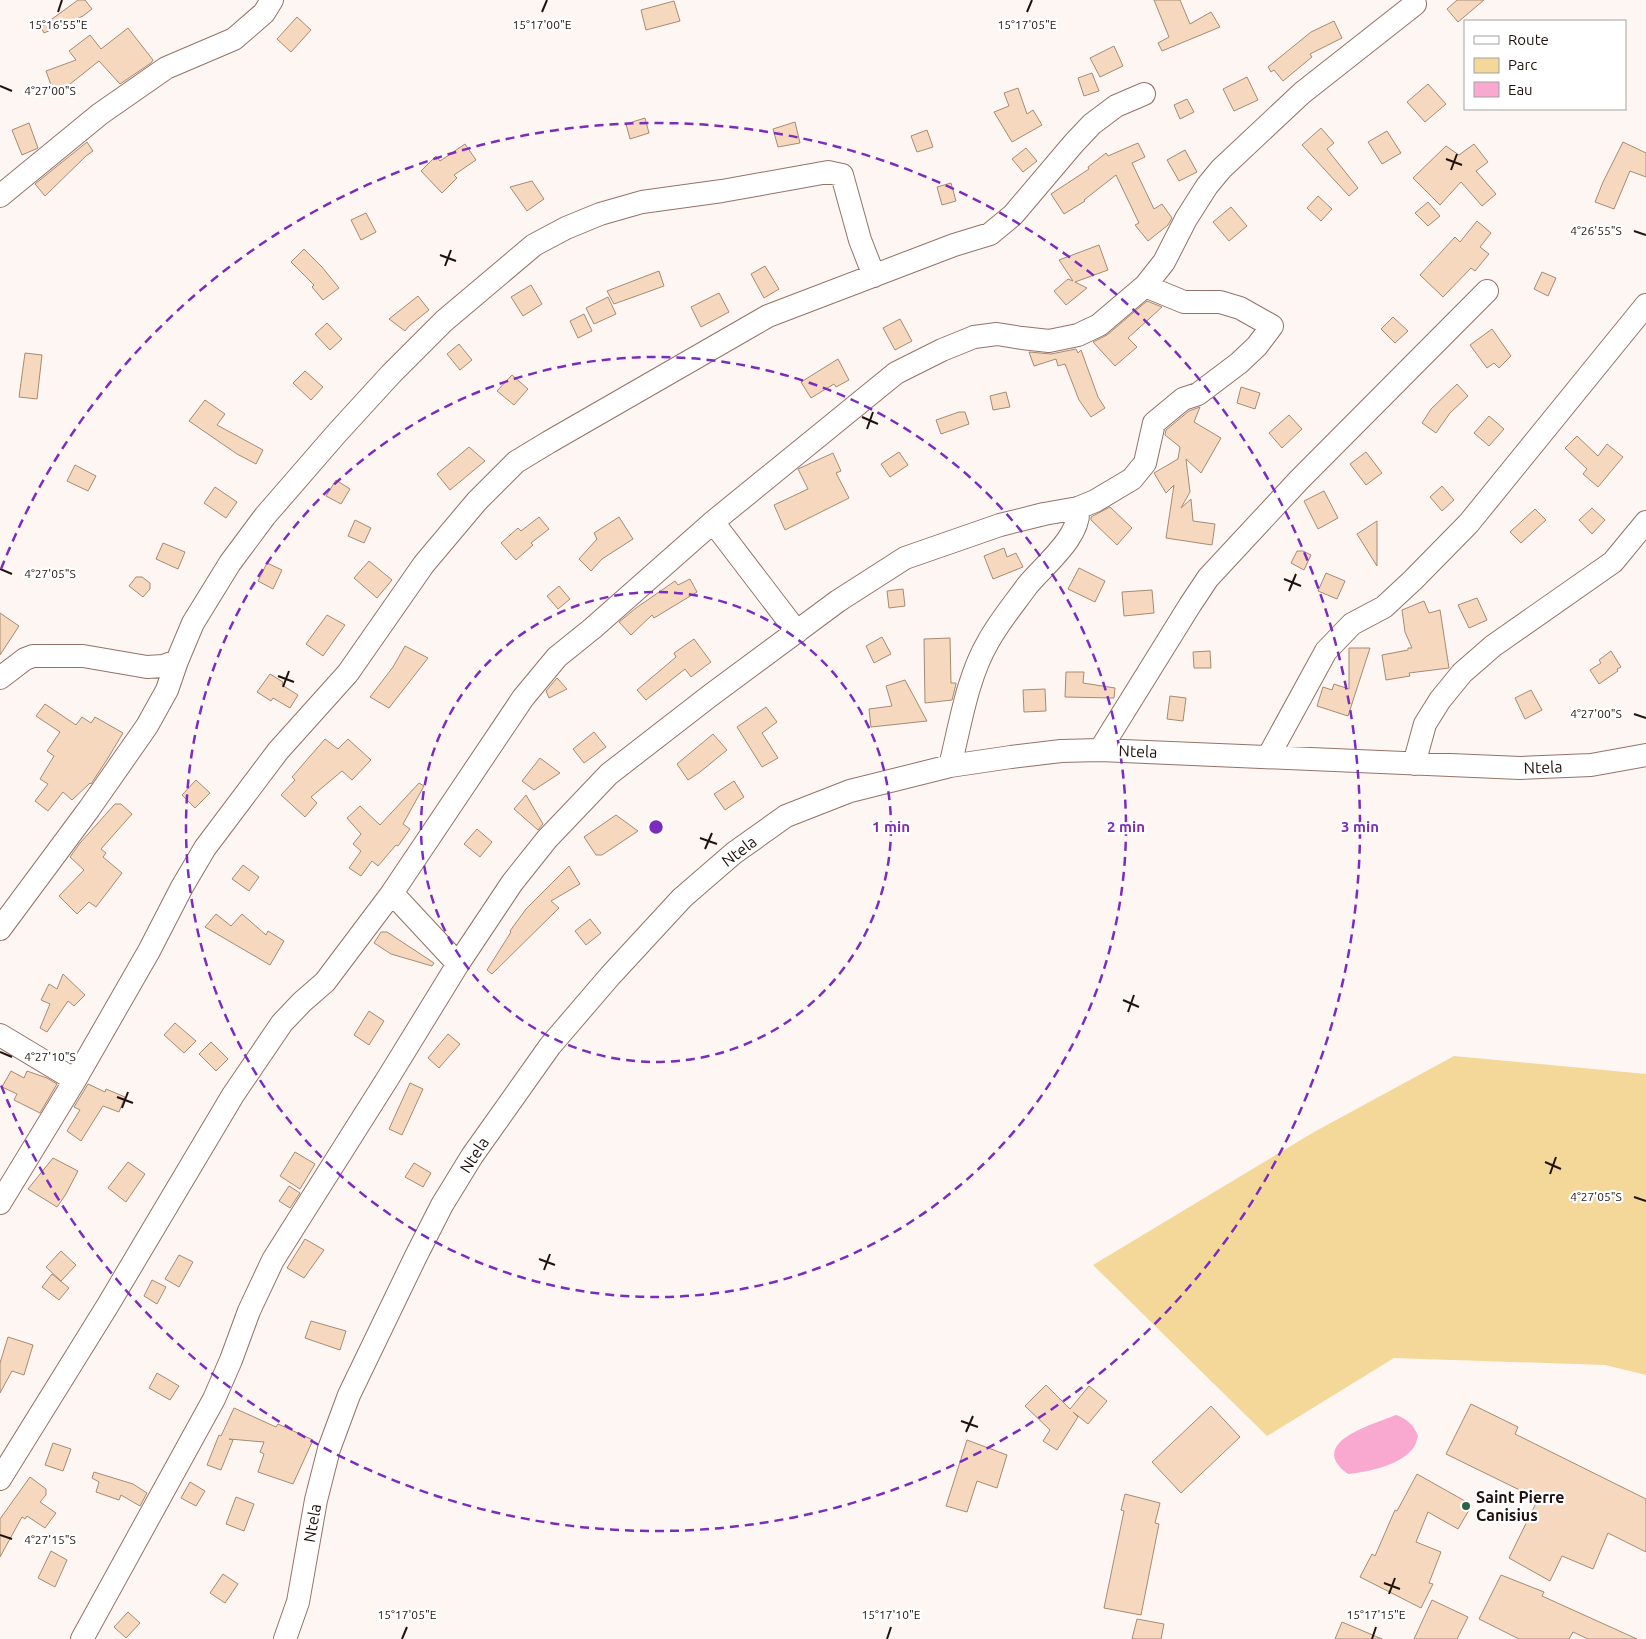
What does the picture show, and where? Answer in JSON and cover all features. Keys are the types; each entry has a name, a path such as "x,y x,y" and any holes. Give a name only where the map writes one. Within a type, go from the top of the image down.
{"street":[{"path":"0,196 100,114 166,68 234,39 264,13 272,0"},
{"path":"0,1479 108,1305 233,1095 282,1023 302,1002 326,982 392,893 523,698 557,656 593,628 713,522 896,373 974,336 997,334 1049,341 1078,335 1099,325 1145,286 1164,262 1186,218 1207,186 1221,169 1302,93 1415,4"},
{"path":"0,1203 75,1080 205,848 278,751 348,673 424,564 477,501 516,462 768,316 954,244 990,234 1013,216 1092,124 1116,106 1144,94"},
{"path":"0,929 89,809 147,726 167,690 193,623 230,563 265,516 391,374 444,321 534,245 566,228 600,214 642,202 722,191 828,172 842,175 860,240 874,276"},
{"path":"82,1639 214,1398 231,1360 248,1311 273,1260 458,964 512,883 547,839 608,774 711,695 868,580 905,558 1000,526 1044,514 1078,508 1095,501 1132,479 1145,464 1154,423 1183,399 1198,394 1239,362 1257,346 1272,326 1240,308 1220,302 1184,302 1145,286"},
{"path":"1100,750 1208,578 1299,480 1487,291"},
{"path":"1268,756 1326,651 1352,624 1384,607 1469,522 1646,305"},
{"path":"950,766 972,681 987,643 1029,584 1057,554 1070,535 1079,515 1078,508"},
{"path":"713,522 797,632"},
{"path":"1414,764 1425,724 1440,700 1462,672 1493,646 1613,562 1646,522"},
{"path":"0,678 25,658 33,656 84,656 147,667 163,666 177,662"},
{"name":"Ntela","path":"285,1639 298,1602 316,1500 329,1449 350,1395 442,1205 472,1156 550,1046 610,976 682,898 741,848 786,816 850,791 950,766 1036,754 1100,750 1520,768 1591,765 1646,755"},
{"path":"392,893 458,964"},
{"path":"0,1035 75,1080"}],"green space":[{"path":"1454,1056 1646,1074 1646,1375 1605,1365 1394,1358 1267,1436 1093,1265 1314,1132"}],"water":[{"path":"1396,1415 1404,1418 1418,1436 1414,1447 1409,1453 1393,1463 1375,1469 1348,1474 1337,1463 1334,1453 1339,1444 1348,1436 1360,1429"}],"building":[{"path":"78,0 85,0 92,9 83,16 44,33 41,27"},
{"path":"1154,0 1180,0 1190,24 1211,12 1220,27 1162,51 1158,43 1169,37"},
{"path":"1457,0 1484,0 1458,22 1447,9"},
{"path":"674,1 680,21 646,30 641,10"},
{"path":"297,17 311,30 291,52 277,39"},
{"path":"1334,21 1342,38 1310,54 1312,57 1283,81 1274,70 1271,72 1268,67 1311,32"},
{"path":"128,28 153,60 151,63 120,84 99,61 55,96 46,71 76,60 69,51 90,35 101,49"},
{"path":"1114,46 1123,66 1100,77 1090,58"},
{"path":"1092,73 1099,91 1084,96 1078,78"},
{"path":"1247,77 1258,100 1234,111 1223,89"},
{"path":"1428,84 1446,104 1425,122 1407,102"},
{"path":"1018,88 1027,114 1033,110 1042,125 1012,142 994,112 1009,106 1004,93"},
{"path":"1187,99 1194,112 1180,119 1174,105"},
{"path":"645,118 649,133 630,139 626,124"},
{"path":"795,122 800,143 778,147 773,129"},
{"path":"29,123 38,148 22,155 12,130"},
{"path":"1321,128 1334,143 1327,149 1358,188 1349,196 1302,145"},
{"path":"927,130 933,147 917,152 911,136"},
{"path":"1387,131 1401,153 1382,164 1368,142"},
{"path":"87,142 93,151 45,196 35,184"},
{"path":"1623,142 1646,153 1646,177 1630,171 1614,209 1595,202"},
{"path":"1138,143 1145,157 1132,163 1154,209 1162,204 1172,218 1168,225 1148,241 1135,225 1139,223 1116,175 1085,201 1064,214 1051,194 1089,169 1088,167 1106,153 1108,156"},
{"path":"465,144 476,160 454,175 457,178 442,193 421,171 436,156 440,161"},
{"path":"1474,144 1488,162 1476,171 1496,194 1482,206 1461,182 1440,205 1413,178 1446,146 1459,155"},
{"path":"1026,148 1037,161 1023,172 1012,159"},
{"path":"1185,150 1197,172 1179,181 1167,160"},
{"path":"532,181 544,199 527,211 510,187"},
{"path":"951,183 956,201 942,205 937,187"},
{"path":"1318,196 1332,209 1321,221 1307,208"},
{"path":"1428,202 1440,216 1428,226 1415,213"},
{"path":"1231,207 1247,226 1229,241 1213,222"},
{"path":"366,213 376,232 361,240 351,220"},
{"path":"1477,221 1491,233 1480,247 1489,254 1475,271 1471,268 1443,297 1420,275 1455,237 1460,242"},
{"path":"1099,245 1108,270 1075,282 1087,288 1066,305 1054,291 1068,279 1073,281 1059,260"},
{"path":"304,249 339,288 323,300 312,287 314,285 291,262"},
{"path":"765,266 779,289 764,298 751,274"},
{"path":"659,271 664,286 614,304 607,291"},
{"path":"1542,272 1556,278 1548,296 1534,289"},
{"path":"531,285 542,304 523,316 511,297"},
{"path":"719,293 729,312 701,327 691,307"},
{"path":"418,296 429,310 405,331 389,319"},
{"path":"608,297 616,314 594,324 586,308"},
{"path":"1147,301 1162,307 1128,338 1137,347 1115,366 1093,342 1107,335"},
{"path":"584,314 592,331 578,338 570,321"},
{"path":"1393,317 1408,331 1395,343 1381,329"},
{"path":"900,319 912,341 895,350 883,328"},
{"path":"327,323 342,339 330,350 315,334"},
{"path":"1492,329 1511,356 1499,368 1494,363 1487,368 1470,345"},
{"path":"459,344 472,360 460,370 447,354"},
{"path":"1076,349 1078,353 1081,350 1098,397 1105,408 1091,417 1079,400 1065,364 1058,366 1056,359 1034,366 1029,352 1051,354"},
{"path":"25,353 42,355 37,399 19,397"},
{"path":"838,359 849,380 836,387 834,384 811,398 801,382"},
{"path":"305,371 323,387 311,400 293,383"},
{"path":"512,375 528,389 514,405 497,391"},
{"path":"1457,384 1468,396 1450,413 1436,433 1422,423 1431,409"},
{"path":"1241,387 1260,393 1255,409 1237,403"},
{"path":"1006,392 1010,407 993,410 990,396"},
{"path":"205,400 225,414 217,425 263,450 256,464 237,454 189,421"},
{"path":"1200,407 1194,422 1221,438 1201,473 1186,459 1190,492 1181,508 1191,499 1193,521 1215,524 1212,545 1166,538 1174,485 1166,493 1154,473 1178,459 1180,447 1165,435 1166,430 1189,411"},
{"path":"959,412 965,412 969,424 941,434 936,420"},
{"path":"1289,415 1302,429 1282,448 1269,433"},
{"path":"1489,416 1504,429 1489,446 1474,433"},
{"path":"1577,436 1598,456 1607,444 1623,457 1598,487 1583,474 1587,469 1565,448"},
{"path":"469,447 485,461 450,490 437,474"},
{"path":"899,452 908,465 890,477 881,464"},
{"path":"1366,452 1382,473 1366,485 1350,464"},
{"path":"833,453 841,471 836,473 849,498 785,530 774,505 808,489 798,469"},
{"path":"75,465 96,476 88,491 67,481"},
{"path":"336,480 350,489 341,504 326,496"},
{"path":"1442,486 1454,500 1442,511 1430,497"},
{"path":"215,487 237,502 226,518 204,503"},
{"path":"1324,491 1338,518 1318,529 1304,501"},
{"path":"1110,507 1132,528 1117,545 1091,520 1091,517"},
{"path":"1592,508 1605,520 1592,534 1579,520"},
{"path":"1535,509 1546,520 1521,543 1510,532"},
{"path":"539,517 549,529 531,543 533,545 516,560 501,543 518,528 521,531"},
{"path":"619,517 633,539 602,559 591,571 579,559 597,539 594,533"},
{"path":"355,520 371,528 364,543 348,536"},
{"path":"1377,521 1377,566 1357,534"},
{"path":"163,543 185,552 178,569 156,559"},
{"path":"1004,548 1007,557 1016,553 1023,567 993,579 984,556"},
{"path":"1297,551 1303,551 1311,555 1304,570 1291,563"},
{"path":"369,561 392,580 377,598 354,578"},
{"path":"267,563 282,570 273,589 258,581"},
{"path":"1079,568 1105,581 1095,602 1068,589"},
{"path":"1326,573 1345,581 1337,599 1318,591"},
{"path":"136,577 142,577 150,583 150,589 143,597 129,586"},
{"path":"690,579 697,592 654,618 652,615 631,635 619,622 675,581 678,585"},
{"path":"559,586 570,599 558,609 547,596"},
{"path":"903,589 905,606 889,608 887,591"},
{"path":"1152,590 1154,613 1124,616 1122,592"},
{"path":"1477,598 1487,620 1469,628 1458,605"},
{"path":"1424,601 1429,613 1440,610 1449,668 1409,673 1410,676 1386,680 1382,655 1412,648 1405,632 1402,610"},
{"path":"0,613 19,626 0,655"},
{"path":"327,615 345,625 323,656 306,644"},
{"path":"882,637 891,654 874,663 866,646"},
{"path":"950,638 951,683 956,683 952,700 925,703 924,639"},
{"path":"694,639 711,662 691,677 685,669 646,700 637,690 676,657 674,653"},
{"path":"405,646 428,658 389,708 370,697 393,667"},
{"path":"1349,648 1370,648 1348,716 1317,706 1323,687 1332,690 1334,684 1349,689"},
{"path":"1210,651 1211,668 1194,668 1193,652"},
{"path":"1611,651 1621,667 1599,684 1590,670 1601,663 1599,660"},
{"path":"1066,672 1084,672 1083,683 1115,688 1114,698 1065,697"},
{"path":"270,674 283,682 282,685 298,695 290,708 273,698 271,701 257,692"},
{"path":"557,678 567,689 549,698 546,691"},
{"path":"905,680 927,721 871,727 869,709 892,706 886,686"},
{"path":"1045,689 1046,711 1024,712 1023,690"},
{"path":"1531,690 1542,710 1525,719 1515,698"},
{"path":"1170,696 1186,698 1183,721 1167,719"},
{"path":"45,704 76,725 82,717 91,723 95,717 123,733 91,784 72,800 63,792 48,811 35,801 48,784 40,779 54,756 47,751 60,732 36,716"},
{"path":"766,707 777,722 762,733 778,758 762,767 737,727"},
{"path":"594,732 606,747 584,763 573,749"},
{"path":"713,734 727,750 688,780 677,764"},
{"path":"325,739 338,749 348,739 371,760 352,780 342,771 311,797 317,803 305,817 281,795 295,780 292,777"},
{"path":"540,758 560,773 534,790 522,781"},
{"path":"196,780 210,793 195,808 182,795"},
{"path":"734,781 744,797 725,810 714,794"},
{"path":"419,783 424,786 403,824 410,829 398,846 396,845 378,866 372,861 361,876 349,868 361,851 353,844 361,834 347,818 360,806 380,825"},
{"path":"526,795 543,824 538,830 514,809"},
{"path":"115,804 121,804 132,814 101,849 106,853 103,857 122,873 96,907 89,902 77,914 59,896 84,870 70,857"},
{"path":"616,815 638,831 602,855 596,855 584,837"},
{"path":"477,829 492,842 480,857 464,844"},
{"path":"243,865 259,877 249,891 232,879"},
{"path":"569,866 580,884 551,901 559,908 492,974 487,970 510,931 526,909"},
{"path":"216,914 231,926 242,914 266,935 268,931 284,941 270,965 205,927"},
{"path":"590,919 601,933 586,945 575,931"},
{"path":"381,932 387,932 434,963 432,966 391,954 374,943"},
{"path":"63,974 85,995 74,1006 68,1001 47,1032 40,1028 50,1004 41,1000 49,984 57,989"},
{"path":"369,1011 384,1021 369,1045 354,1035"},
{"path":"175,1023 196,1041 184,1053 164,1035"},
{"path":"448,1034 460,1044 439,1068 428,1058"},
{"path":"211,1042 228,1059 216,1071 199,1054"},
{"path":"11,1071 24,1078 27,1071 47,1078 57,1084 40,1113 14,1100 17,1094 2,1087"},
{"path":"410,1083 423,1089 402,1135 389,1129"},
{"path":"88,1084 105,1092 106,1089 125,1097 119,1112 103,1106 81,1141 67,1131 80,1110 74,1107"},
{"path":"295,1152 315,1164 300,1189 280,1176"},
{"path":"53,1158 78,1171 57,1207 28,1189"},
{"path":"128,1162 145,1174 126,1202 108,1188"},
{"path":"414,1163 431,1173 423,1187 405,1177"},
{"path":"289,1186 300,1193 290,1208 279,1201"},
{"path":"305,1239 324,1250 304,1278 287,1268"},
{"path":"61,1251 76,1265 61,1281 46,1267"},
{"path":"179,1255 193,1262 179,1287 165,1279"},
{"path":"52,1274 69,1288 59,1300 42,1287"},
{"path":"152,1280 166,1287 157,1304 144,1296"},
{"path":"311,1321 346,1331 340,1350 305,1338"},
{"path":"8,1337 33,1345 24,1375 12,1371 0,1393 0,1363"},
{"path":"157,1373 179,1386 170,1400 149,1388"},
{"path":"1046,1385 1070,1409 1089,1386 1107,1401 1088,1424 1073,1412 1078,1417 1057,1450 1043,1441 1050,1430 1025,1406"},
{"path":"1471,1404 1518,1427 1515,1434 1646,1499 1646,1552 1608,1533 1593,1569 1562,1556 1550,1581 1509,1558 1538,1499 1446,1454"},
{"path":"1211,1406 1240,1437 1181,1493 1152,1462"},
{"path":"234,1408 276,1427 278,1424 313,1440 293,1484 258,1472 264,1454 260,1452 264,1442 229,1439 233,1440 221,1470 207,1465 219,1435 221,1436"},
{"path":"967,1440 1007,1455 997,1488 977,1481 967,1512 946,1506"},
{"path":"53,1443 71,1449 63,1471 45,1465"},
{"path":"94,1472 133,1484 147,1493 140,1506 121,1495 119,1500 96,1492 99,1482 92,1478"},
{"path":"1417,1474 1472,1505 1458,1529 1428,1512 1416,1542 1441,1552 1429,1583 1433,1584 1421,1608 1360,1577 1372,1554 1375,1556 1395,1510 1397,1511"},
{"path":"30,1477 46,1489 46,1495 40,1502 56,1513 45,1528 27,1516 25,1519 22,1517 0,1557 0,1519"},
{"path":"190,1482 205,1491 196,1506 181,1498"},
{"path":"1125,1494 1160,1503 1155,1523 1159,1524 1141,1615 1104,1608 1124,1511 1121,1510"},
{"path":"236,1497 254,1504 244,1531 226,1524"},
{"path":"51,1551 67,1560 55,1587 38,1578"},
{"path":"223,1574 238,1584 225,1603 210,1593"},
{"path":"1501,1575 1544,1592 1542,1596 1637,1639 1588,1639 1573,1632 1569,1639 1519,1639 1479,1619"},
{"path":"1432,1600 1468,1617 1457,1639 1414,1639"},
{"path":"128,1612 140,1623 126,1638 114,1627"},
{"path":"1137,1619 1164,1624 1161,1639 1132,1639"},
{"path":"1342,1622 1382,1639 1335,1639"}],"place":[{"name":"Saint Pierre Canisius","path":"1466,1506"}]}
